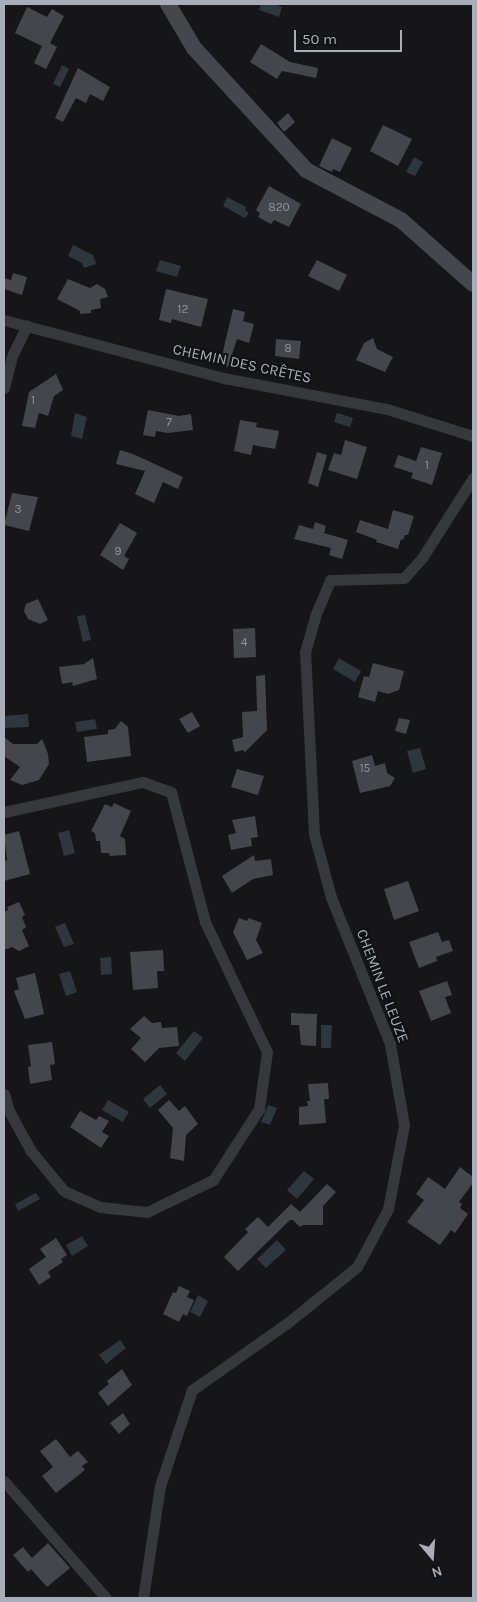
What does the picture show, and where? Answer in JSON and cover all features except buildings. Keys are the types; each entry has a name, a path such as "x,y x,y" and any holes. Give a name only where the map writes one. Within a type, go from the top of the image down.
{"street":[{"path":"168,4 194,48 306,170 401,220 473,284"},
{"name":"CHEMIN DES CRÊTES","path":"4,320 224,378 387,409 473,436"},
{"path":"4,388 12,356 27,325"},
{"name":"CHEMIN LE LEUZE","path":"143,1598 160,1486 192,1390 286,1324 357,1267 388,1209 404,1124 390,1044 331,897 314,834 305,652 315,616 330,580 404,578 422,558 473,478"},
{"path":"4,812 143,782 170,792 205,922 267,1052 259,1109 213,1180 147,1212 100,1207 64,1191 31,1151 9,1111 4,1094"},
{"path":"4,1481 106,1598"}],"shaded area":[{"path":"261,4 274,4 282,7 279,17 259,10"},
{"path":"62,65 69,69 60,87 53,84"},
{"path":"414,157 423,162 415,176 406,172"},
{"path":"227,197 246,207 245,210 249,213 245,218 223,206"},
{"path":"73,245 93,255 96,264 84,268 82,263 68,256"},
{"path":"160,260 181,266 177,277 156,271"},
{"path":"75,413 87,417 82,439 71,436"},
{"path":"337,413 353,418 350,427 334,422"},
{"path":"85,615 91,640 83,642 77,616"},
{"path":"339,658 361,671 355,682 333,669"},
{"path":"28,714 29,727 5,728 4,716"},
{"path":"95,719 97,729 77,732 75,722"},
{"path":"420,748 426,769 413,773 407,751"},
{"path":"69,830 75,853 64,856 58,833"},
{"path":"65,923 74,944 64,947 55,927"},
{"path":"111,957 112,974 101,975 100,958"},
{"path":"70,971 77,992 66,996 59,974"},
{"path":"321,1025 332,1025 331,1048 321,1048"},
{"path":"194,1031 203,1038 185,1061 176,1053"},
{"path":"160,1085 167,1094 150,1108 143,1099"},
{"path":"108,1100 129,1112 123,1122 102,1110"},
{"path":"268,1105 277,1108 270,1125 261,1122"},
{"path":"304,1171 314,1179 297,1199 287,1190"},
{"path":"36,1193 40,1199 18,1211 15,1204"},
{"path":"82,1236 88,1246 72,1256 66,1245"},
{"path":"277,1240 286,1250 266,1268 257,1259"},
{"path":"198,1295 208,1301 200,1317 190,1312"},
{"path":"120,1340 126,1348 106,1364 99,1355"}]}
